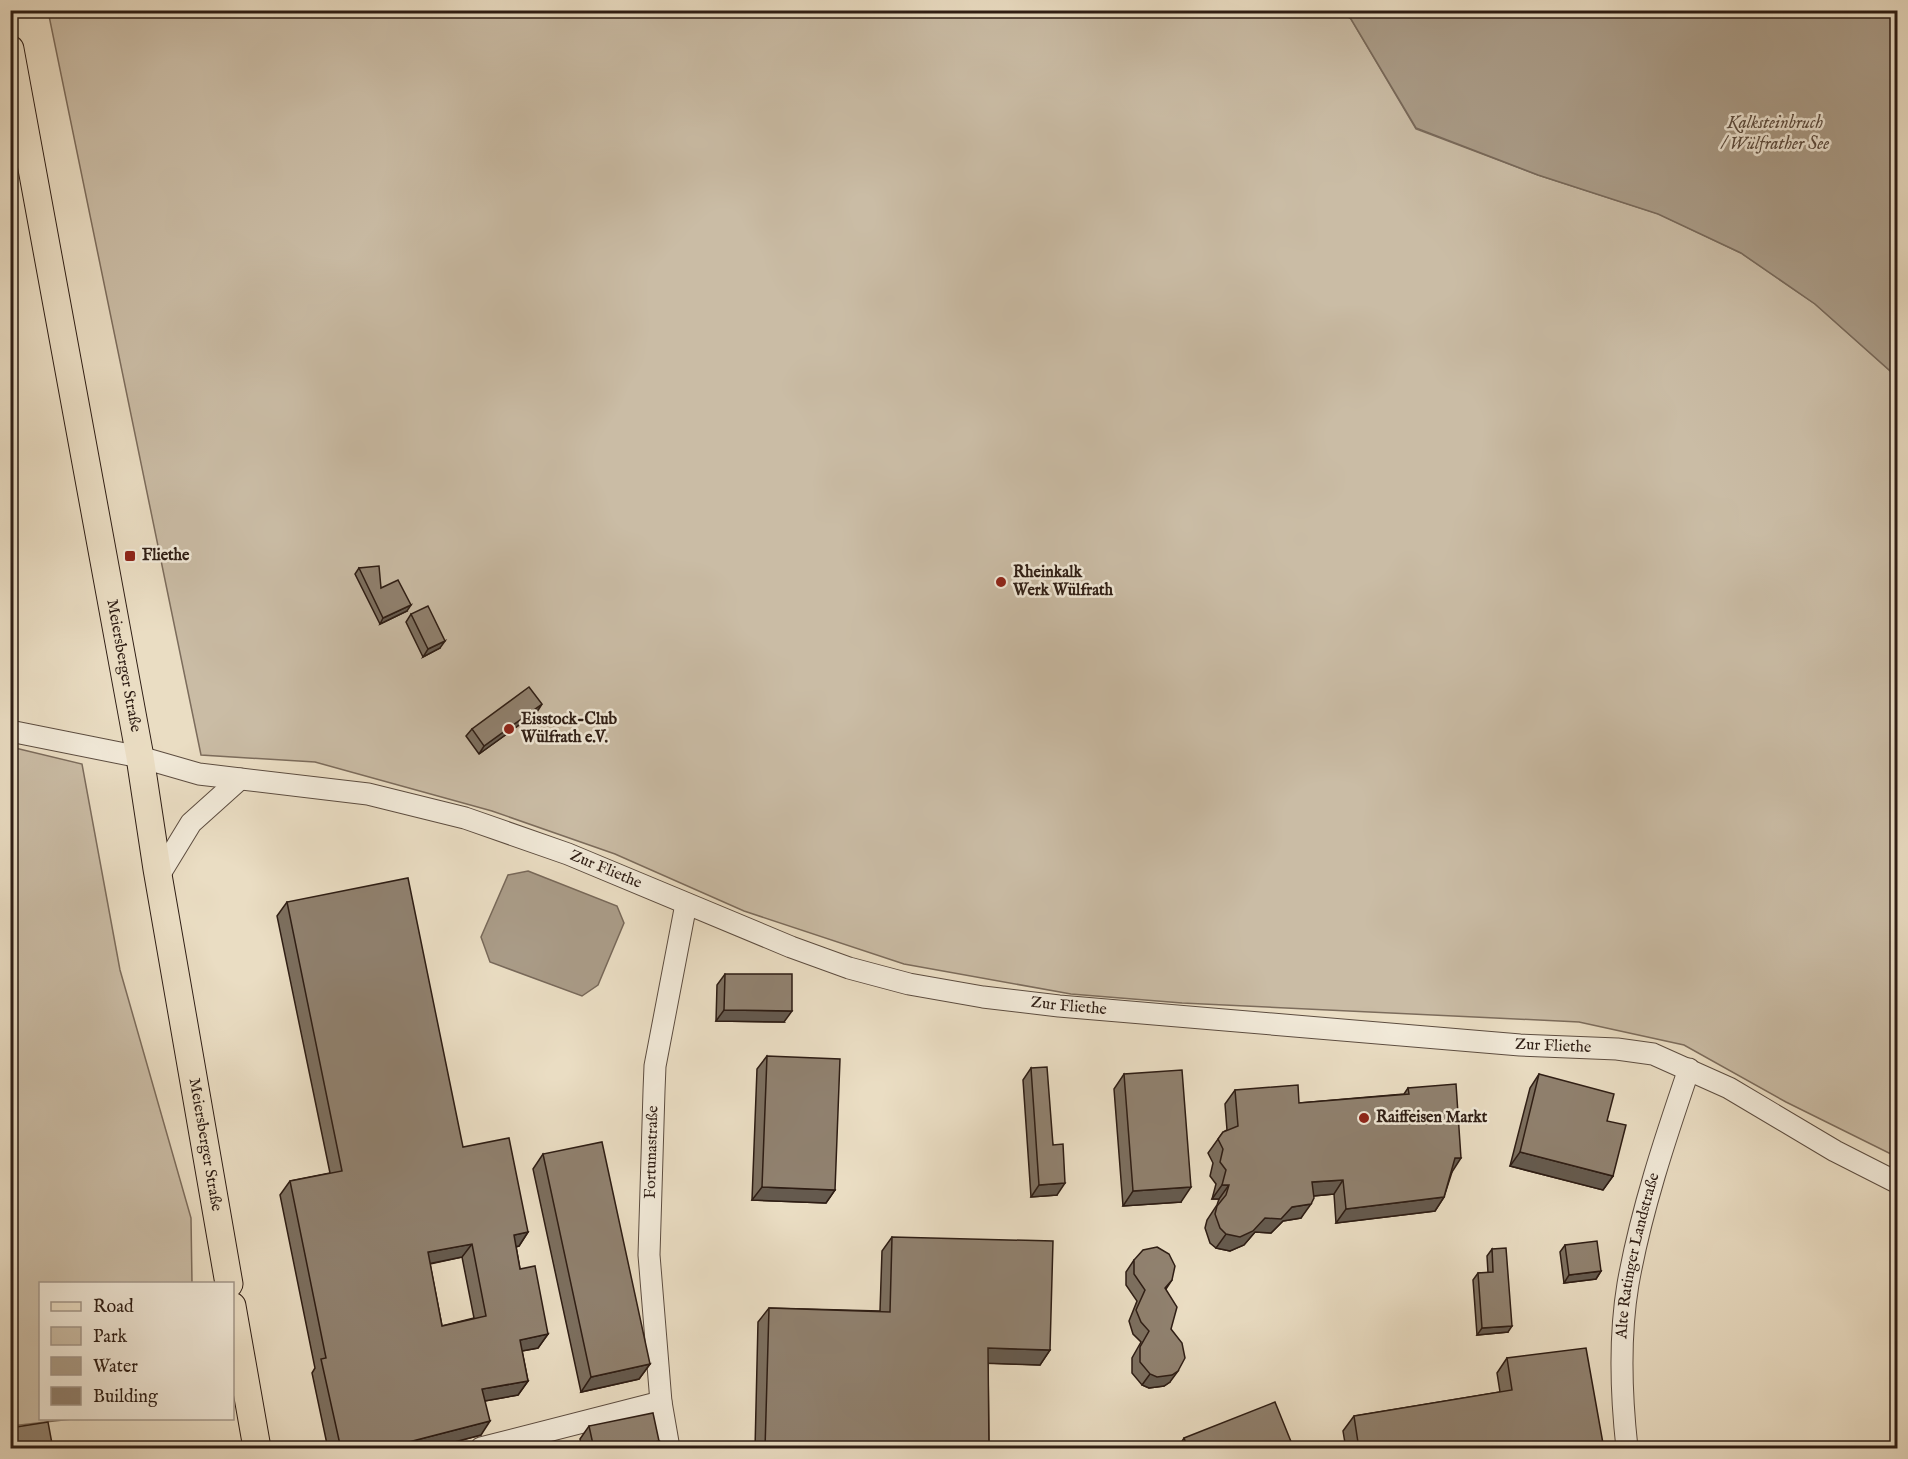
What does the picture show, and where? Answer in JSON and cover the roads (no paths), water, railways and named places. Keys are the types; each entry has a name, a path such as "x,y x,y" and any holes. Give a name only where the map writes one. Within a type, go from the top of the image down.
{"main road":[{"name":"Meiersberger Straße","path":"10,49 140,757 158,877 229,1282"},
{"path":"234,1317 257,1449"}],"street":[{"name":"Zur Fliethe","path":"10,731 140,757 186,771 368,794 465,818 558,850 686,904 849,968 909,984 983,997 1059,1006 1472,1041 1617,1049 1653,1054 1730,1088 1835,1151 1898,1183"},
{"path":"158,877 191,823 240,779"},
{"name":"Fortunastraße","path":"669,1449 661,1402 649,1255 655,1066 686,904"},
{"name":"Alte Ratinger Landstraße","path":"1627,1449 1622,1405 1622,1347 1628,1286 1652,1186 1689,1069"},
{"path":"481,1449 661,1402"}],"water":[{"name":"Kalksteinbruch / Wülfrather See","path":"1340,11 1897,11 1897,377 1815,304 1741,253 1658,214 1538,175 1416,128 1351,19"},
{"path":"528,871 617,906 624,923 598,985 582,996 490,962 481,937 508,875"}],"place":[{"name":"Fliethe","path":"130,556"},
{"name":"Rheinkalk Werk Wülfrath","path":"1001,582"},
{"name":"Eisstock-Club Wülfrath e.V.","path":"509,729"},
{"name":"Raiffeisen Markt","path":"1364,1118"}]}
